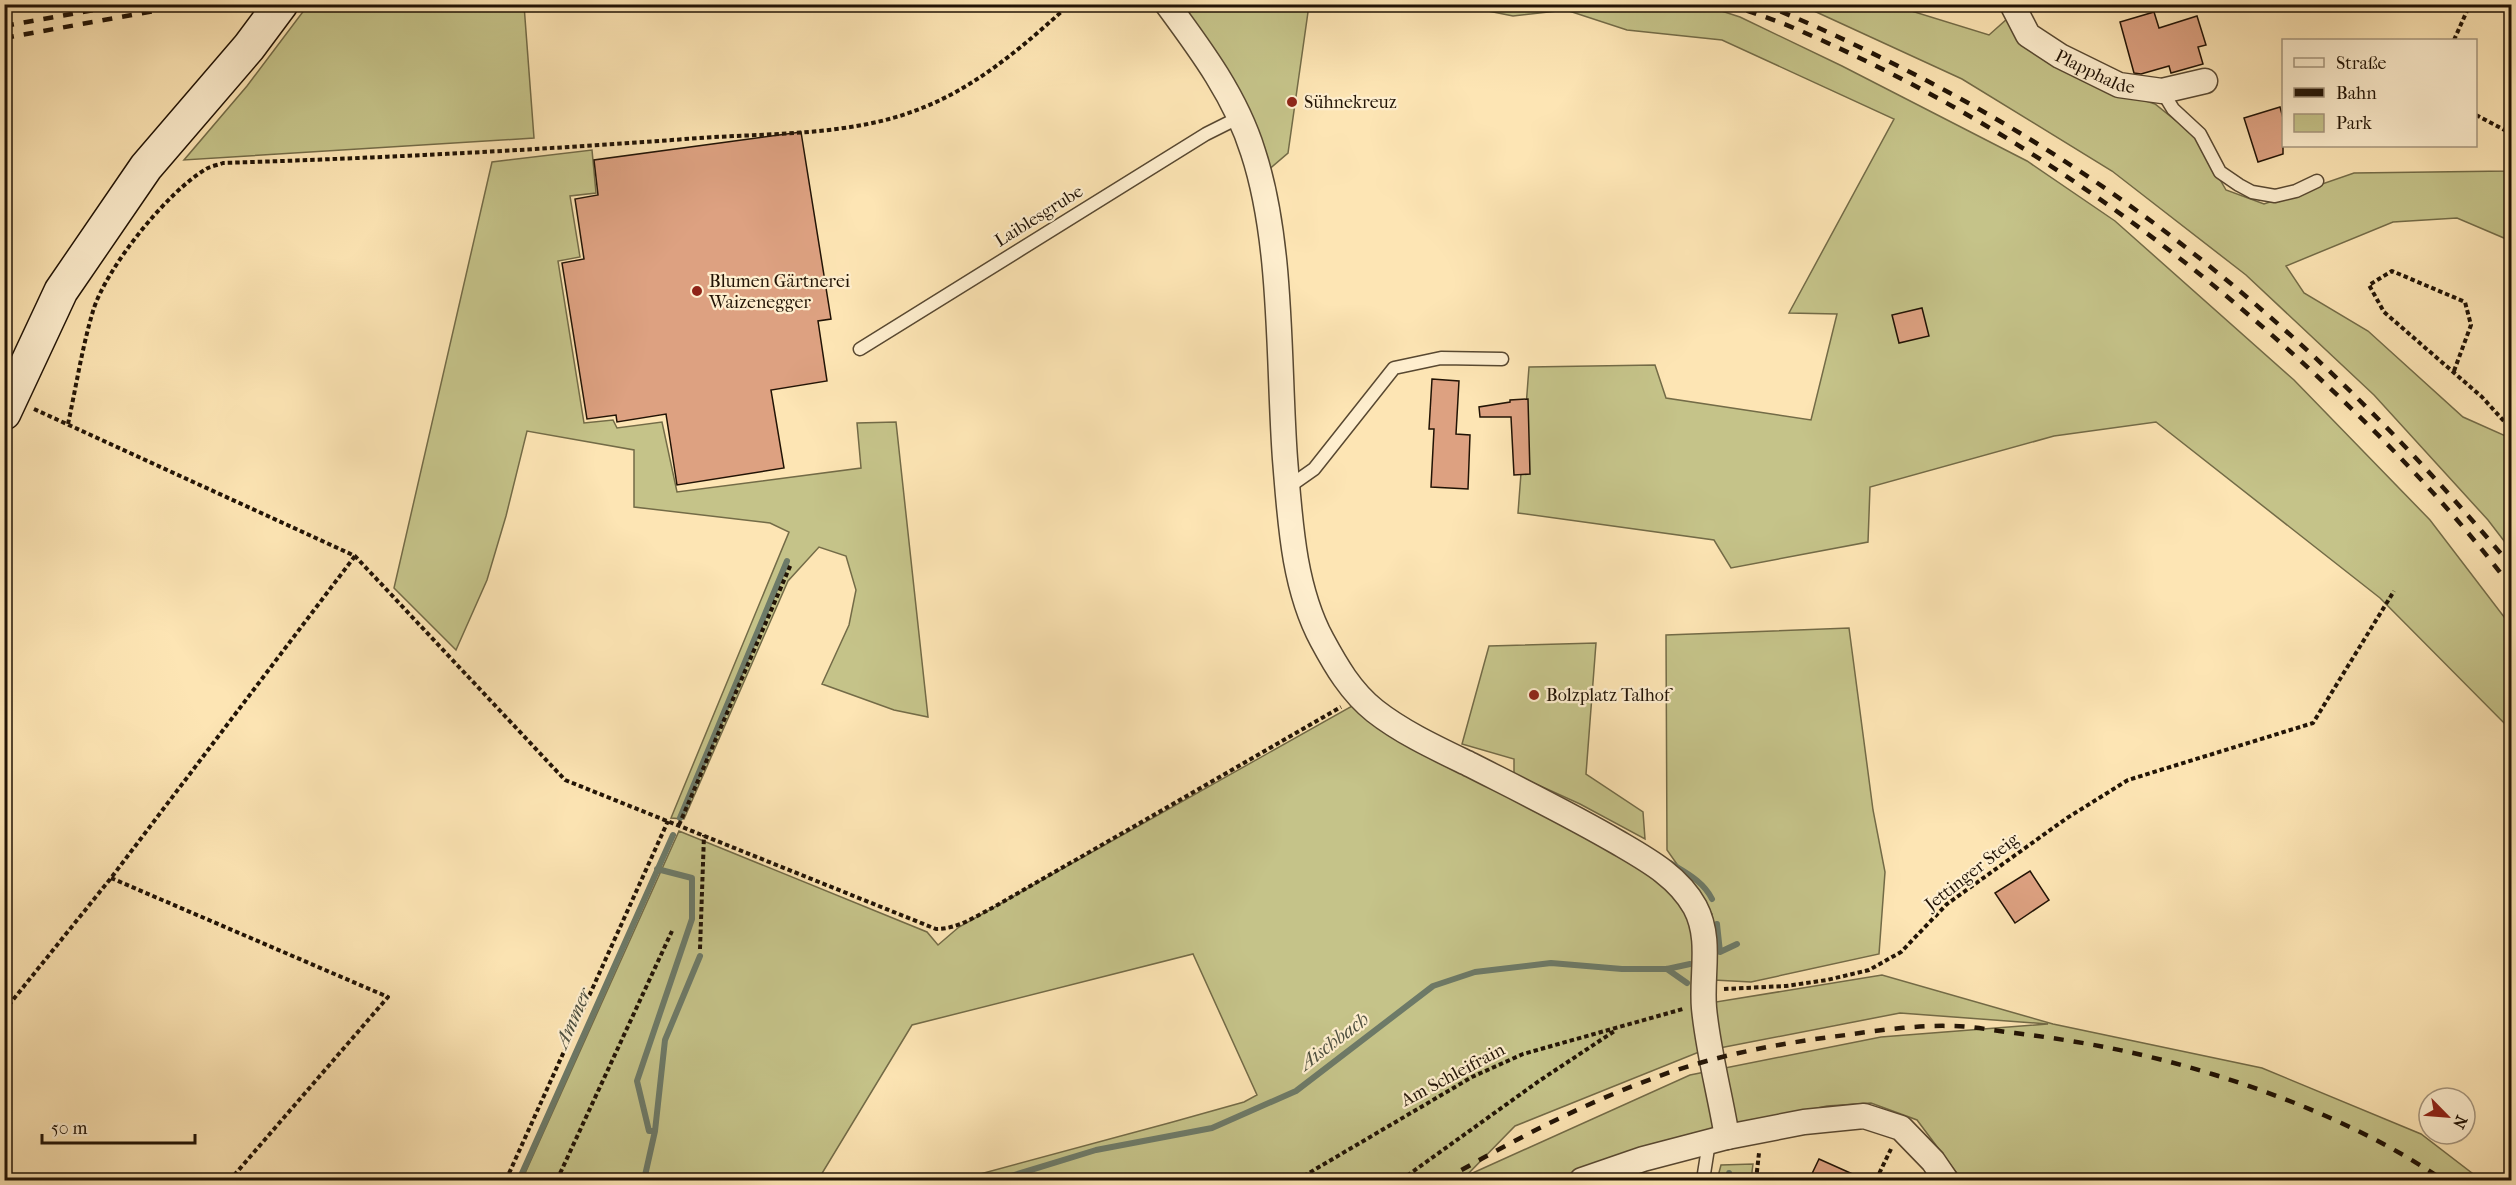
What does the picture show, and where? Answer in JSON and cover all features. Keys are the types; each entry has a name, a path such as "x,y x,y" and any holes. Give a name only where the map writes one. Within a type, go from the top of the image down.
{"street":[{"path":"7,406 61,291 146,167 249,47 280,4"},
{"path":"1167,4 1203,53 1240,117 1262,184 1275,283 1287,488 1298,572 1306,602 1319,634 1333,661 1360,697 1374,710 1407,732 1598,832 1650,862 1674,879 1696,909 1703,929 1704,996 1718,1139"},
{"name":"Plapphalde","path":"2012,4 2028,35 2060,56 2119,85 2162,91 2205,81"},
{"path":"1582,1180 1643,1159 1718,1139 1804,1122 1864,1116 1901,1128 1933,1161 1946,1180"}],"lane":[{"path":"2162,91 2173,110 2200,134 2220,172 2239,185 2252,192 2275,196 2296,191 2317,181"},
{"name":"Laiblesgrube","path":"860,349 1206,134 1240,117"},
{"path":"1287,488 1314,469 1394,368 1441,358 1502,359"},
{"path":"1703,1180 1718,1139"}],"path":[{"path":"68,424 93,310 108,280 129,247 155,215 186,183 207,168 223,163 528,151 868,125 922,109 949,96 1004,61 1070,4"},
{"path":"2454,39 2470,4"},
{"path":"2477,117 2511,134"},
{"path":"2454,371 2471,325 2465,302 2392,271 2369,285 2384,312 2482,397 2511,430"},
{"path":"7,406 68,424 356,556 565,780 936,929 959,925 994,907 1360,697"},
{"path":"4,1011 111,878 356,556"},
{"path":"679,825 791,564"},
{"name":"Jettinger Steig","path":"1704,996 1827,980 1869,970 1901,952 1947,904 2067,818 2128,780 2313,723 2394,591"},
{"path":"506,1180 668,821"},
{"path":"700,949 704,835"},
{"path":"111,878 388,997 230,1180"},
{"path":"557,1180 672,931"},
{"name":"Am Schleifrain","path":"1297,1180 1489,1068 1523,1054 1620,1028 1704,996"},
{"path":"1401,1180 1539,1081 1620,1028"},
{"path":"1876,1180 1901,1128"},
{"path":"1756,1180 1761,1131"}],"green space":[{"path":"308,5 524,5 534,138 184,160 247,86"},
{"path":"1177,5 1309,5 1288,153 1267,171"},
{"path":"1458,5 1703,5 1740,17 1842,66 2027,161 2115,221 2294,380 2430,520 2511,626 2511,730 2380,598 2156,422 2054,436 1870,487 1868,542 1731,568 1714,540 1518,513 1529,367 1655,365 1666,398 1811,420 1837,314 1789,313 1894,119 1722,40 1627,30 1566,10 1513,16"},
{"path":"1801,5 1892,5 1989,35 2007,19 2095,84 2155,104 2195,136 2226,190 2264,204 2354,173 2508,171 2511,161 2511,241 2457,218 2393,222 2286,266 2304,293 2368,331 2463,417 2508,437 2511,442 2511,550 2488,520 2374,395 2246,275 2112,171 1962,79"},
{"path":"592,150 596,193 570,196 580,257 558,261 584,423 613,420 617,428 662,422 677,492 861,468 857,423 896,422 928,717 894,710 822,684 849,625 856,590 846,556 819,547 788,581 684,819 671,818 789,532 770,523 634,507 634,450 527,431 487,580 456,650 394,588 492,162"},
{"path":"1849,628 1873,810 1885,872 1879,954 1751,982 1714,980 1710,922 1712,914 1667,850 1666,635"},
{"name":"Bolzplatz Talhof","path":"1596,643 1586,774 1643,812 1645,839 1580,804 1514,774 1514,759 1462,744 1489,646"},
{"path":"1352,706 1639,861 1678,894 1700,945 1704,1004 1882,975 2053,1024 2262,1068 2417,1132 2417,1146 2437,1146 2481,1180 1962,1180 1917,1120 1871,1103 1827,1106 1699,1133 1609,1158 1554,1180 958,1180 1244,1102 1257,1095 1193,954 912,1025 818,1180 522,1180 679,831 927,932 938,945 959,927","holes":["1900,1013 2048,1024 1881,1037 1690,1075 1466,1176 1515,1126 1699,1052"]},
{"path":"1753,1164 1751,1180 1717,1180 1721,1165"}],"building":[{"path":"2154,12 2159,28 2197,16 2206,45 2198,47 2203,64 2171,73 2169,66 2141,74 2134,73 2120,22"},
{"path":"2280,107 2283,154 2258,162 2244,118"},
{"name":"Blumen Gärtnerei Waizenegger","path":"801,132 831,319 818,321 827,381 771,390 784,468 677,485 666,414 617,422 616,415 587,419 562,263 584,259 575,199 598,195 594,160"},
{"path":"1922,308 1929,336 1899,343 1892,315"},
{"path":"1432,379 1459,381 1456,434 1470,435 1468,489 1431,487 1434,429 1429,429"},
{"path":"1528,399 1530,474 1514,475 1511,417 1480,417 1479,407 1510,402 1510,400"},
{"path":"2030,871 2049,900 2015,923 1995,893"},
{"path":"1819,1159 1866,1180 1809,1180"}],"waterway":[{"name":"Ammer","path":"680,818 787,561"},
{"name":"Ammer","path":"519,1180 673,835"},
{"path":"1670,863 1699,882 1712,899"},
{"name":"Ammer","path":"655,1131 649,1131 637,1081 692,919 692,878 657,869"},
{"path":"1717,924 1720,952 1737,944"},
{"name":"Ammer","path":"644,1180 655,1131 665,1040 700,956"},
{"name":"Aischbach","path":"998,1180 1096,1150 1212,1128 1296,1091 1433,986 1475,972 1551,963 1622,969 1667,969 1690,964"},
{"name":"Aischbach","path":"1667,969 1687,983"},
{"name":"Aischbach","path":"1727,1180 1729,1173"}],"railway":[{"path":"4,26 128,4"},
{"path":"4,38 193,4"},
{"path":"1728,4 1803,32 1943,101 2075,182 2138,227 2259,324 2343,401 2443,504 2512,588"},
{"path":"1762,4 1813,25 1896,65 1985,113 2071,165 2153,222 2231,283 2377,418 2446,491 2512,567"},
{"path":"1444,1180 1573,1112 1677,1070 1724,1056 1797,1042 1885,1030 1939,1026 1960,1026 2091,1044 2139,1054 2212,1074 2273,1094 2361,1132 2443,1180"}],"place":[{"name":"Sühnekreuz","path":"1292,102"},
{"name":"Blumen Gärtnerei Waizenegger","path":"697,291"},
{"name":"Bolzplatz Talhof","path":"1534,695"}]}
